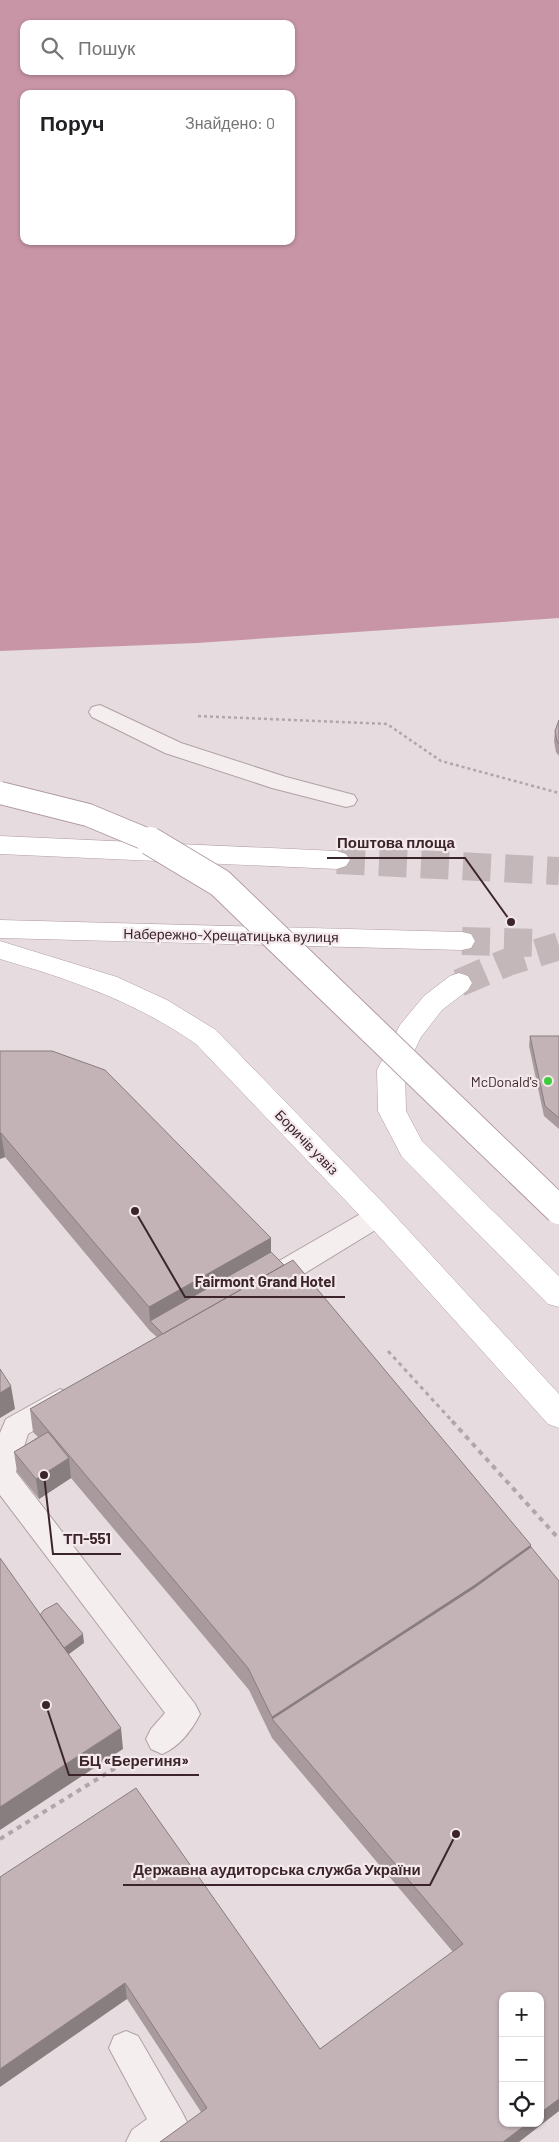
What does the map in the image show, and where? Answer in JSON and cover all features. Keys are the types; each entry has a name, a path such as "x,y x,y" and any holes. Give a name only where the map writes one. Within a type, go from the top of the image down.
{"main road":[{"path":"0,793 64,806 97,818 165,847 195,864 220,883 559,1210"},
{"path":"0,845 337,860"},
{"name":"Набережно-Хрещатицька вулиця","path":"0,929 462,941"},
{"name":"Боричів узвіз","path":"0,950 75,970 146,999 178,1016 206,1037 378,1216 559,1415"},
{"path":"459,983 433,1003 410,1032 391,1070 392,1111 412,1150 559,1295"}],"lane":[{"path":"100,712 173,748 280,782 346,800"},
{"path":"282,1273 378,1216"},
{"path":"85,1387 16,1427 1,1474 184,1714 162,1739"},
{"path":"126,2048 170,2124 144,2142"}],"path":[{"path":"189,716 387,724 441,761 559,793"},
{"path":"388,1351 559,1539"},
{"path":"0,1839 162,1739"}],"shaded area":[{"path":"0,0 559,0 559,618 197,643 0,651"}],"building":[{"path":"559,720 559,744 555,731"},
{"name":"McDonald's","path":"530,1036 559,1036 559,1118 545,1106"},
{"path":"0,1051 52,1051 105,1070 271,1238 149,1307 0,1133"},
{"path":"271,1252 284,1265 163,1334 150,1321"},
{"path":"293,1260 531,1545 475,1585 272,1717 248,1668 30,1409"},
{"path":"0,1369 11,1386 0,1393"},
{"path":"48,1432 69,1458 36,1479 14,1452"},
{"path":"531,1547 559,1581 559,2099 544,2110 544,1992 499,1992 499,2127 523,2127 503,2142 160,2142 207,2108 125,1983 0,2069 0,1877 136,1788 320,2049 463,1944 272,1719 474,1588"},
{"path":"0,1558 121,1728 0,1807"},
{"path":"57,1603 83,1634 64,1648 40,1615 44,1610"}],"tunnel":[{"path":"337,860 559,871"},
{"path":"462,941 543,943"},
{"path":"459,983 508,962 559,946"}],"place":[{"name":"Поштова площа","path":"511,922"},
{"name":"McDonald's","path":"548,1081"},
{"name":"Fairmont Grand Hotel","path":"135,1211"},
{"name":"ТП-551","path":"44,1475"},
{"name":"БЦ «Берегиня»","path":"46,1705"},
{"name":"Державна аудиторська служба України","path":"456,1834"}]}
